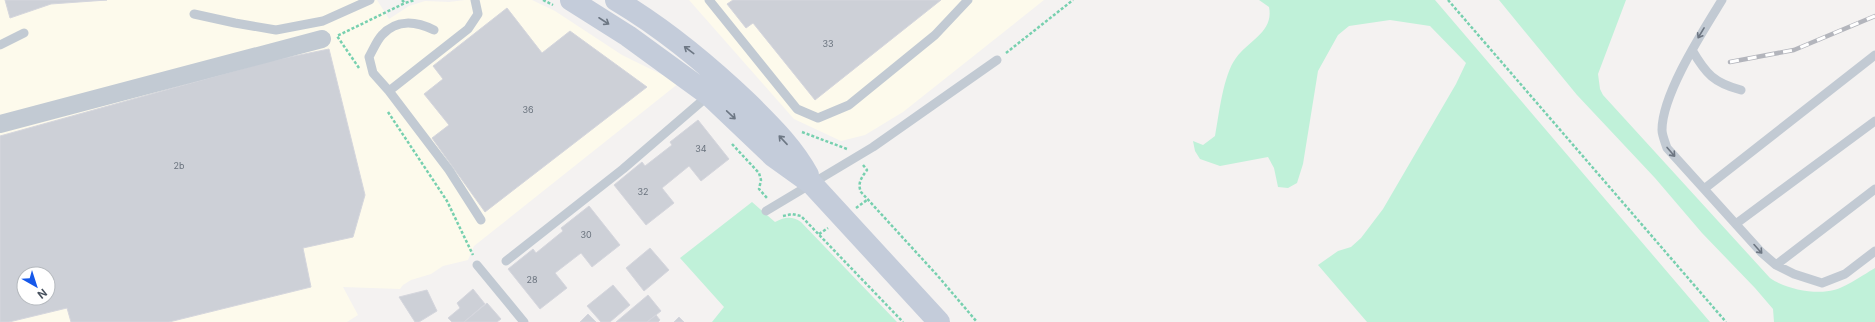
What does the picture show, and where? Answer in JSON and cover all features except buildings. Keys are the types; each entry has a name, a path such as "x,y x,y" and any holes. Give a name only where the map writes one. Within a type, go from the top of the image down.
{"street":[{"path":"616,0 643,16 662,30 699,58 725,82 793,150 812,184"},
{"path":"563,3 628,36 709,95 773,156 812,184 939,322"},
{"path":"0,124 322,39"}],"lane":[{"path":"389,91 468,29 478,14 475,0"},
{"path":"709,0 797,109 818,118 849,105 935,35 968,0"},
{"path":"1722,0 1692,50 1666,103 1662,130 1667,148 1761,252 1776,265 1794,274 1822,283 1845,274 1875,251"},
{"path":"194,14 276,30 324,21 368,1"},
{"path":"434,30 419,23 397,23 382,35 369,57 373,73 389,91 449,170 481,220"},
{"path":"0,44 24,33"},
{"path":"1692,50 1701,66 1713,79 1724,86 1741,90"},
{"path":"1704,189 1875,55"},
{"path":"766,211 873,147 997,60"},
{"path":"506,261 623,169 709,95"},
{"path":"1736,223 1875,121"},
{"path":"1776,265 1875,188"},
{"path":"477,265 524,322"}],"path":[{"path":"402,0 405,4 415,0"},
{"path":"543,0 563,3"},
{"path":"997,60 1073,0"},
{"path":"1448,0 1726,322"},
{"path":"727,139 759,173 761,180 759,189 763,193"},
{"path":"864,167 867,170 858,187 867,200 937,275 977,322"},
{"path":"857,207 867,200"},
{"path":"780,214 782,216 792,214 801,216 903,322"},
{"path":"818,234 826,229"}],"shaded area":[{"path":"0,0 377,0 389,19 409,6 425,1 449,2 465,0 532,0 555,11 622,55 679,83 474,246 468,260 443,266 431,274 411,280 400,289 343,287 358,315 347,322 0,322"},
{"path":"689,0 1044,0 903,112 865,135 841,141 794,119"}],"green space":[{"path":"1259,0 1435,0 1710,322 1367,322 1318,265 1338,251 1351,247 1361,238 1383,209 1456,84 1466,63 1430,26 1390,20 1349,26 1338,35 1318,71 1303,164 1297,183 1288,188 1278,187 1274,168 1268,157 1220,166 1200,159 1195,151 1193,141 1203,145 1215,136 1222,96 1232,65 1241,52 1259,35 1268,23 1270,16 1269,7"},
{"path":"1499,0 1626,0 1598,74 1600,89 1603,95 1770,278 1776,282 1801,290 1819,292 1827,291 1843,287 1875,268 1875,322 1774,322 1773,309 1702,233 1655,178 1577,95"},
{"path":"752,202 775,222 788,218 801,222 897,322 712,322 724,307 680,258"}],"railway":[{"path":"1730,62 1794,50 1875,16"}]}
